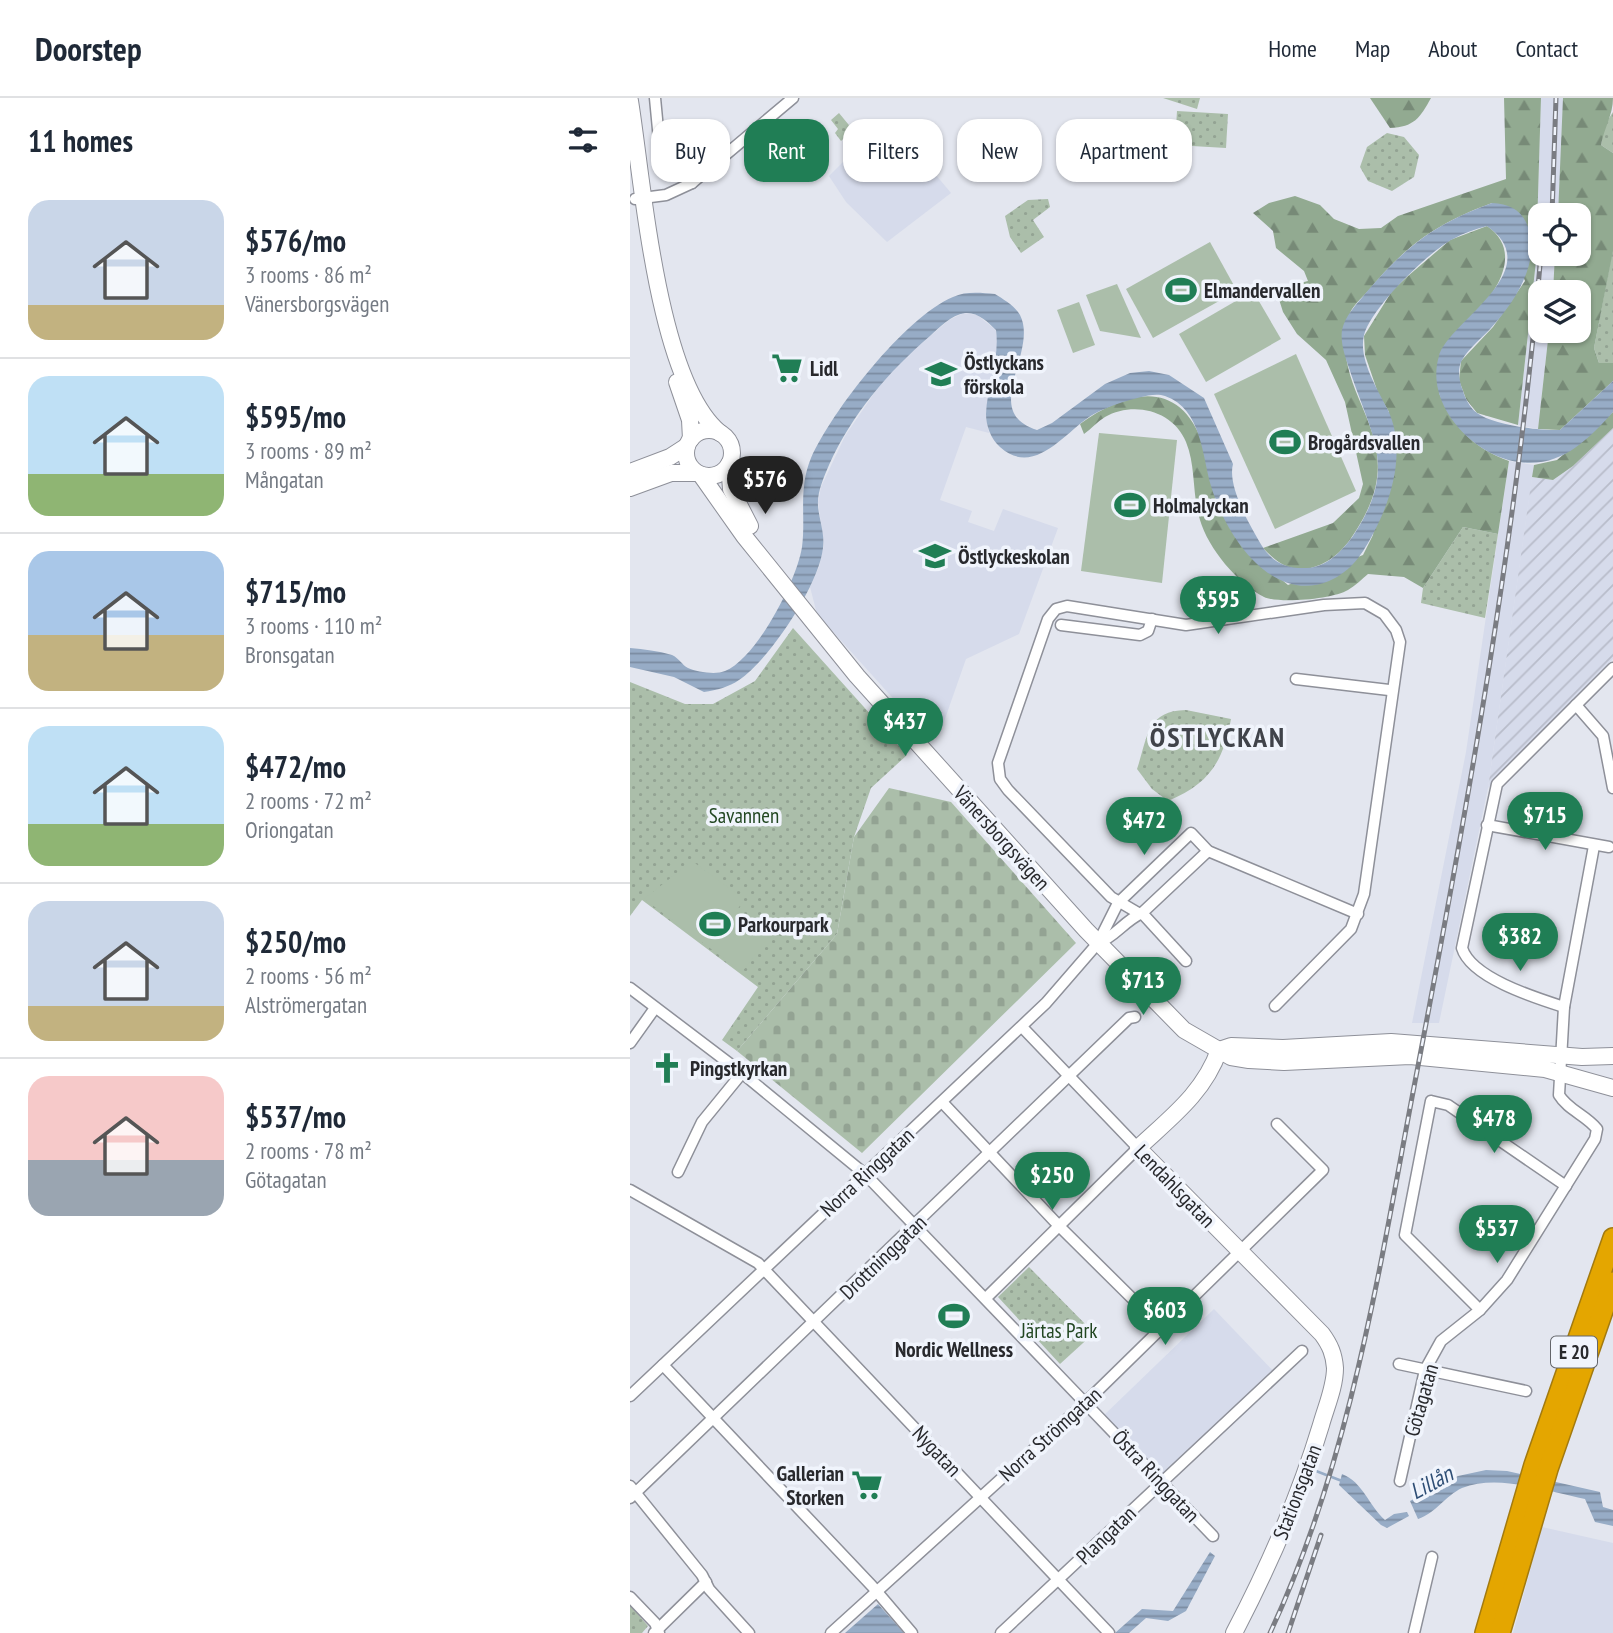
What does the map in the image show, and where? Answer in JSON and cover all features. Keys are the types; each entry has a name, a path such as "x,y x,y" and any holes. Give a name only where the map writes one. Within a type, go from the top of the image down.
{"highway":[{"name":"E 20","path":"1485,1633 1529,1507 1613,1238"},
{"name":"E 20","path":"1541,1467 1613,1282"},
{"name":"E 20","path":"1500,1633 1529,1507"}],"main road":[{"path":"630,101 653,309 690,420 688,464 699,474"},
{"path":"630,169 640,199 673,343 696,400 730,446 729,464 717,475 671,473 630,488"},
{"path":"630,472 670,457 704,430 720,433"},
{"name":"Vänersborgsvägen","path":"729,464 735,500 776,575"},
{"name":"Vänersborgsvägen","path":"699,474 807,617 1098,943 1184,1030 1231,1057 1263,1061 1389,1055 1545,1069 1613,1088"},
{"path":"1138,1148 1196,1093 1208,1076 1219,1050 1231,1046 1283,1048 1391,1042 1562,1056 1613,1056"},
{"name":"Lendahlsgatan","path":"1138,1148 1330,1345"},
{"name":"Stationsgatan","path":"1234,1633 1267,1569 1312,1454 1333,1385 1335,1369 1330,1345"}],"street":[{"path":"655,98 659,139 692,183"},
{"path":"640,199 666,195 692,183 793,98"},
{"path":"1186,961 1141,914 1118,903 1008,790 998,772 998,763 1048,619 1056,609 1067,606 1186,625 1324,605 1365,603 1384,614 1396,630 1400,642 1364,894 1358,914 1343,938 1275,1006"},
{"path":"1061,625 1140,635 1148,631 1152,620"},
{"path":"1564,1007 1482,972 1467,961 1463,953 1463,937 1494,790 1502,776 1613,668"},
{"path":"1296,679 1390,690"},
{"path":"1576,705 1603,736 1613,788"},
{"path":"1487,825 1609,847"},
{"path":"1098,943 1118,903 1191,832 1208,851 1358,914"},
{"name":"Götagatan","path":"1400,1481 1425,1370 1441,1341 1480,1310 1507,1280 1595,1139 1597,1129 1591,1121 1564,1103 1559,1095 1564,1007 1594,846"},
{"path":"1098,943 1109,939 1128,919 1141,914 1208,851"},
{"name":"Norra Ringgatan","path":"630,1396 1021,1027 1073,974 1098,943"},
{"name":"Östra Ringgatan","path":"630,988 742,1073 865,1174 1213,1536"},
{"path":"630,1043 656,1008"},
{"name":"Drottninggatan","path":"632,1492 815,1322 1129,1018 1135,1017"},
{"name":"Lendahlsgatan","path":"1021,1027 1138,1148"},
{"path":"678,1172 702,1122 742,1073"},
{"path":"1480,1310 1405,1235 1431,1101 1448,1105 1566,1186"},
{"path":"942,1102 1060,1227 1162,1328"},
{"name":"Norra Strömgatan","path":"831,1633 1086,1402 1323,1170 1277,1124"},
{"path":"986,1298 1138,1148"},
{"name":"Nygatan","path":"630,1190 751,1257 764,1269 1109,1633"},
{"name":"Plangatan","path":"1002,1633 1302,1350"},
{"path":"1399,1364 1526,1391"},
{"path":"663,1365 912,1633"},
{"path":"632,1492 749,1633"},
{"path":"1414,1633 1432,1557"},
{"path":"657,1632 706,1582"},
{"path":"630,1597 655,1623 657,1632"}],"shaded area":[{"path":"1541,98 1563,98 1559,203 1538,203"},
{"path":"843,162 843,182 942,182 951,193 887,242 846,202 829,176"},
{"path":"1535,266 1554,266 1554,280 1534,280"},
{"name":"Östlyckeskolan","path":"964,313 977,315 996,330 998,343 986,416 989,433 966,427 940,500 972,511 968,522 994,531 1003,509 1058,528 1019,634 966,659 940,733 918,726 817,614 810,587 819,567 824,545 818,502 821,487 845,436 881,383 909,354 949,320"},
{"path":"1528,334 1528,343 1548,343 1538,429 1518,425"},
{"path":"1613,428 1613,659 1488,788 1532,477 1553,480 1573,466"},
{"path":"1509,461 1534,465 1488,788 1439,1023 1412,1023 1466,752"},
{"path":"1214,1309 1279,1377 1163,1485 1100,1419"},
{"path":"1542,1527 1613,1543 1613,1633 1513,1633"}],"green space":[{"path":"1163,98 1200,98 1197,109"},
{"path":"1370,98 1431,98 1411,123 1390,128"},
{"path":"1504,98 1541,98 1538,203 1528,203 1528,266 1535,266 1534,280 1528,280 1528,334 1518,425 1477,413 1466,399 1459,380 1461,361 1493,327 1525,281 1492,203 1455,219 1423,238 1395,261 1352,309 1345,345 1349,371 1375,442 1378,467 1373,496 1353,536 1333,557 1306,569 1286,566 1263,548 1333,523 1359,498 1363,484 1345,402 1326,360 1297,334 1283,312 1277,293 1288,286 1308,281 1304,271 1276,248 1273,231 1253,213 1269,203 1295,196 1320,205 1334,219 1359,229 1381,228 1398,216 1506,179"},
{"path":"1563,98 1613,98 1601,145 1613,153 1613,251 1594,348 1599,363 1613,363 1613,381 1560,430 1538,429 1548,343 1591,343 1591,280 1554,280 1554,266 1591,266 1591,203 1559,203"},
{"path":"1177,111 1228,114 1226,148 1192,146 1192,119 1177,119"},
{"path":"1613,112 1613,153 1601,145 1604,126"},
{"path":"839,113 844,119 841,141 835,133 838,129 831,120"},
{"path":"1387,133 1404,137 1419,155 1414,177 1392,191 1368,181 1360,167 1367,147"},
{"path":"1048,199 1050,207 1033,220 1044,237 1021,253 1010,237 1005,216 1028,200"},
{"path":"1487,226 1498,236 1504,247 1503,270 1492,294 1460,330 1439,393 1451,416 1466,435 1485,450 1509,461 1498,534 1463,527 1423,588 1404,577 1368,574 1348,590 1331,596 1293,600 1264,597 1234,574 1204,531 1198,511 1189,451 1180,431 1172,422 1140,409 1128,410 1105,417 1084,434 1080,424 1117,403 1152,396 1168,400 1182,409 1194,425 1204,447 1217,501 1227,521 1250,550 1288,585 1363,555 1373,535 1389,412 1378,393 1365,355 1364,336 1392,291 1408,276 1450,240"},
{"name":"Elmandervallen","path":"1210,242 1237,291 1153,338 1126,289"},
{"path":"1613,248 1612,364 1599,363 1594,348"},
{"path":"1117,284 1141,338 1100,331 1086,295"},
{"path":"1253,291 1281,339 1206,382 1179,334"},
{"path":"1079,302 1095,345 1073,353 1057,310"},
{"name":"Brogårdsvallen","path":"1296,354 1356,491 1275,529 1214,394"},
{"path":"1613,412 1613,428 1573,466 1553,480 1532,477 1534,465 1557,460"},
{"name":"Holmalyckan","path":"1099,433 1177,440 1162,583 1081,571"},
{"path":"1463,527 1498,534 1485,618 1421,603 1423,588"},
{"name":"Savannen","path":"793,628 907,755 871,788 854,837 837,934 737,1051 722,1040 758,987 642,900 630,916 630,682 685,704 713,704 755,681"},
{"path":"1186,710 1231,719 1224,748 1212,770 1194,787 1168,801 1152,789 1137,769 1147,737 1156,721 1163,715"},
{"path":"889,788 951,802 1076,943 862,1153 737,1051 837,934 854,837"},
{"name":"Parkourpark","path":"692,861 744,899 736,912 769,936 742,972 644,899"},
{"name":"Järtas Park","path":"1029,1267 1094,1333 1060,1364 998,1297"},
{"path":"630,1605 648,1626 642,1633 630,1633"}],"water":[{"path":"1492,203 1519,212 1528,227 1528,266 1523,282 1508,307 1462,360 1459,371 1464,394 1477,413 1494,421 1529,428 1560,430 1613,381 1613,412 1572,450 1547,461 1534,463 1502,458 1485,450 1456,425 1439,392 1436,374 1439,356 1446,342 1490,295 1502,278 1507,260 1503,243 1487,226 1470,231 1442,246 1402,282 1377,310 1369,324 1363,344 1366,364 1388,410 1396,440 1392,488 1381,518 1356,561 1337,577 1308,586 1288,583 1270,574 1239,543 1218,505 1193,422 1187,411 1165,396 1144,396 1101,410 1047,450 1036,455 1024,458 1012,455 1000,447 990,432 986,414 995,362 996,330 978,316 965,313 946,322 900,364 872,395 838,446 818,501 823,537 820,563 803,600 765,656 731,685 704,692 674,677 630,667 630,648 672,655 688,668 712,673 725,671 750,651 774,616 799,561 807,469 821,438 872,367 893,344 934,308 963,294 995,294 1020,315 1024,330 1023,346 1011,395 1013,410 1020,421 1037,430 1052,423 1105,384 1130,373 1149,371 1169,375 1204,398 1233,464 1236,494 1266,552 1281,564 1293,567 1321,565 1339,552 1353,536 1367,512 1375,491 1378,472 1373,436 1343,346 1342,330 1346,320 1393,263 1421,239 1471,211"},
{"path":"1486,1470 1507,1471 1600,1492 1603,1507 1613,1510 1613,1526 1595,1522 1585,1499 1524,1485 1492,1482 1462,1488 1418,1519 1410,1501 1458,1476"},
{"path":"1342,1474 1361,1488 1385,1520 1394,1514 1407,1512 1409,1516 1387,1528 1381,1525 1339,1485"},
{"path":"1210,1552 1215,1556 1186,1611 1168,1621 1146,1618 1129,1633 1115,1633 1142,1609 1173,1611"},
{"path":"878,1604 904,1633 845,1633"}],"waterway":[{"name":"Lillån","path":"1316,1471 1342,1481"}],"railway":[{"path":"1552,203 1556,98"},
{"path":"1270,1633 1298,1568 1341,1434 1359,1365 1388,1226 1453,879 1488,672 1518,463 1540,266"},
{"path":"1288,1633 1321,1535"}],"place":[{"name":"Elmandervallen","path":"1181,290"},
{"name":"Lidl","path":"787,368"},
{"name":"Östlyckans förskola","path":"941,374"},
{"name":"Brogårdsvallen","path":"1285,442"},
{"name":"Holmalyckan","path":"1130,505"},
{"name":"Östlyckeskolan","path":"935,556"},
{"name":"Parkourpark","path":"715,924"},
{"name":"Pingstkyrkan","path":"667,1068"},
{"name":"Nordic Wellness","path":"954,1316"},
{"name":"Gallerian Storken","path":"867,1485"}],"district":[{"name":"ÖSTLYCKAN","path":"1218,736"}]}
